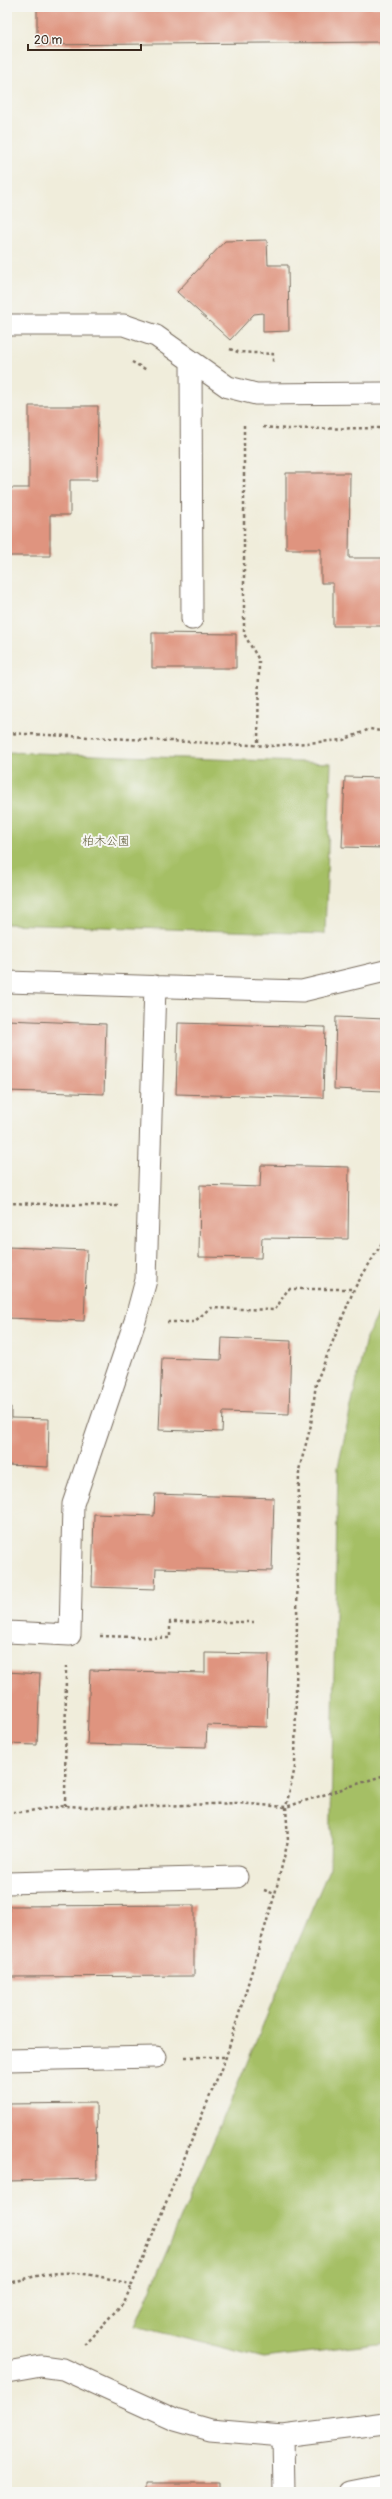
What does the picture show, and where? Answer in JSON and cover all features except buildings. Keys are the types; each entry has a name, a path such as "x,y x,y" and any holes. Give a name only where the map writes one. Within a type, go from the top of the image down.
{"lane":[{"path":"7,326 124,325 156,336 228,388 256,394 385,393"},
{"path":"191,361 192,619"},
{"path":"7,982 302,992 385,971"},
{"path":"7,1632 70,1635 73,1504 136,1321 146,1280 155,986"},
{"path":"7,1883 237,1877"},
{"path":"7,2060 156,2057"},
{"path":"7,2372 40,2366 63,2369 175,2420 210,2430 283,2436 385,2424"},
{"path":"283,2436 284,2492"},
{"path":"350,2492 385,2485"}],"path":[{"path":"126,359 152,373"},
{"path":"238,423 251,426"},
{"path":"244,425 244,634 259,660 258,745"},
{"path":"258,426 286,429 385,428"},
{"path":"7,733 258,745 343,740 370,730 385,732"},
{"path":"7,1203 149,1206"},
{"path":"88,2341 124,2302 132,2285 226,2058 275,1894 288,1841 286,1807 295,1767 299,1470 311,1425 316,1383 354,1289 385,1238"},
{"path":"136,1321 194,1322 210,1308 275,1310 288,1289 354,1289"},
{"path":"65,1806 66,1662 70,1635 170,1638 170,1622 254,1622"},
{"path":"7,1812 21,1812 65,1806 108,1808 237,1803 286,1807 385,1775"},
{"path":"156,2057 226,2058"},
{"path":"7,2284 38,2274 61,2271 95,2274 132,2285"}],"green space":[{"name":"柏木公園","path":"7,752 331,763 325,934 7,924"},
{"path":"385,1301 385,2343 264,2358 135,2326 330,1867 338,1467 366,1338"}]}
